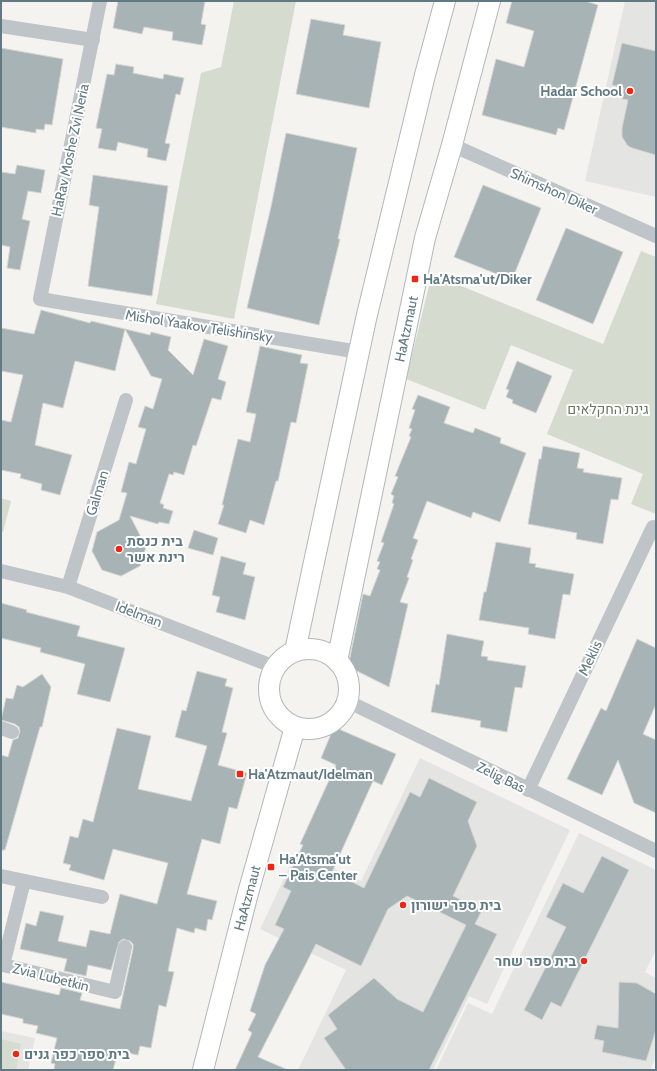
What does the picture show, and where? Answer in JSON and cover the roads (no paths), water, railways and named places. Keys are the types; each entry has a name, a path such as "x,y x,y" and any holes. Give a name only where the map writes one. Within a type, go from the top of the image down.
{"main road":[{"path":"295,651 358,352 425,75 445,1"},
{"name":"HaAtzmaut","path":"337,661 425,238 452,145 490,1"},
{"path":"307,648 320,650 331,655 337,661 341,664 347,676 349,688 347,701 341,713 331,723 318,728 304,729 291,726 280,717 272,706 269,692 270,679 275,667 284,657 295,651 307,648"},
{"name":"HaAtzmaut","path":"203,1070 248,893 295,727"}],"street":[{"name":"HaRav Moshe Zvi Neria","path":"40,299 100,1"},
{"path":"1,26 92,40"},
{"name":"Shimshon Diker","path":"452,145 656,236"},
{"name":"Mishol Yaakov Telishinsky","path":"40,299 358,352"},
{"name":"Galman","path":"68,587 126,400"},
{"name":"Meklis","path":"528,790 653,527"},
{"name":"Idelman","path":"1,571 68,587 275,667"},
{"name":"Zelig Bas","path":"347,701 656,851"},
{"path":"1,876 102,897"},
{"name":"Zvia Lubetkin","path":"24,881 3,965 115,992 125,947"}],"place":[{"name":"Hadar School","path":"630,91"},
{"name":"Ha'Atsma'ut/Diker","path":"415,279"},
{"name":"בית כנסת רינת אשר","path":"119,549"},
{"name":"Ha'Atzmaut/Idelman","path":"240,774"},
{"name":"Ha'Atsma'ut – Pais Center","path":"271,867"},
{"name":"בית ספר ישורון","path":"403,905"},
{"name":"בית ספר שחר","path":"584,961"},
{"name":"בית ספר כפר גנים","path":"16,1054"}],"park label":[{"name":"גינת החקלאים","path":"608,409"}]}
